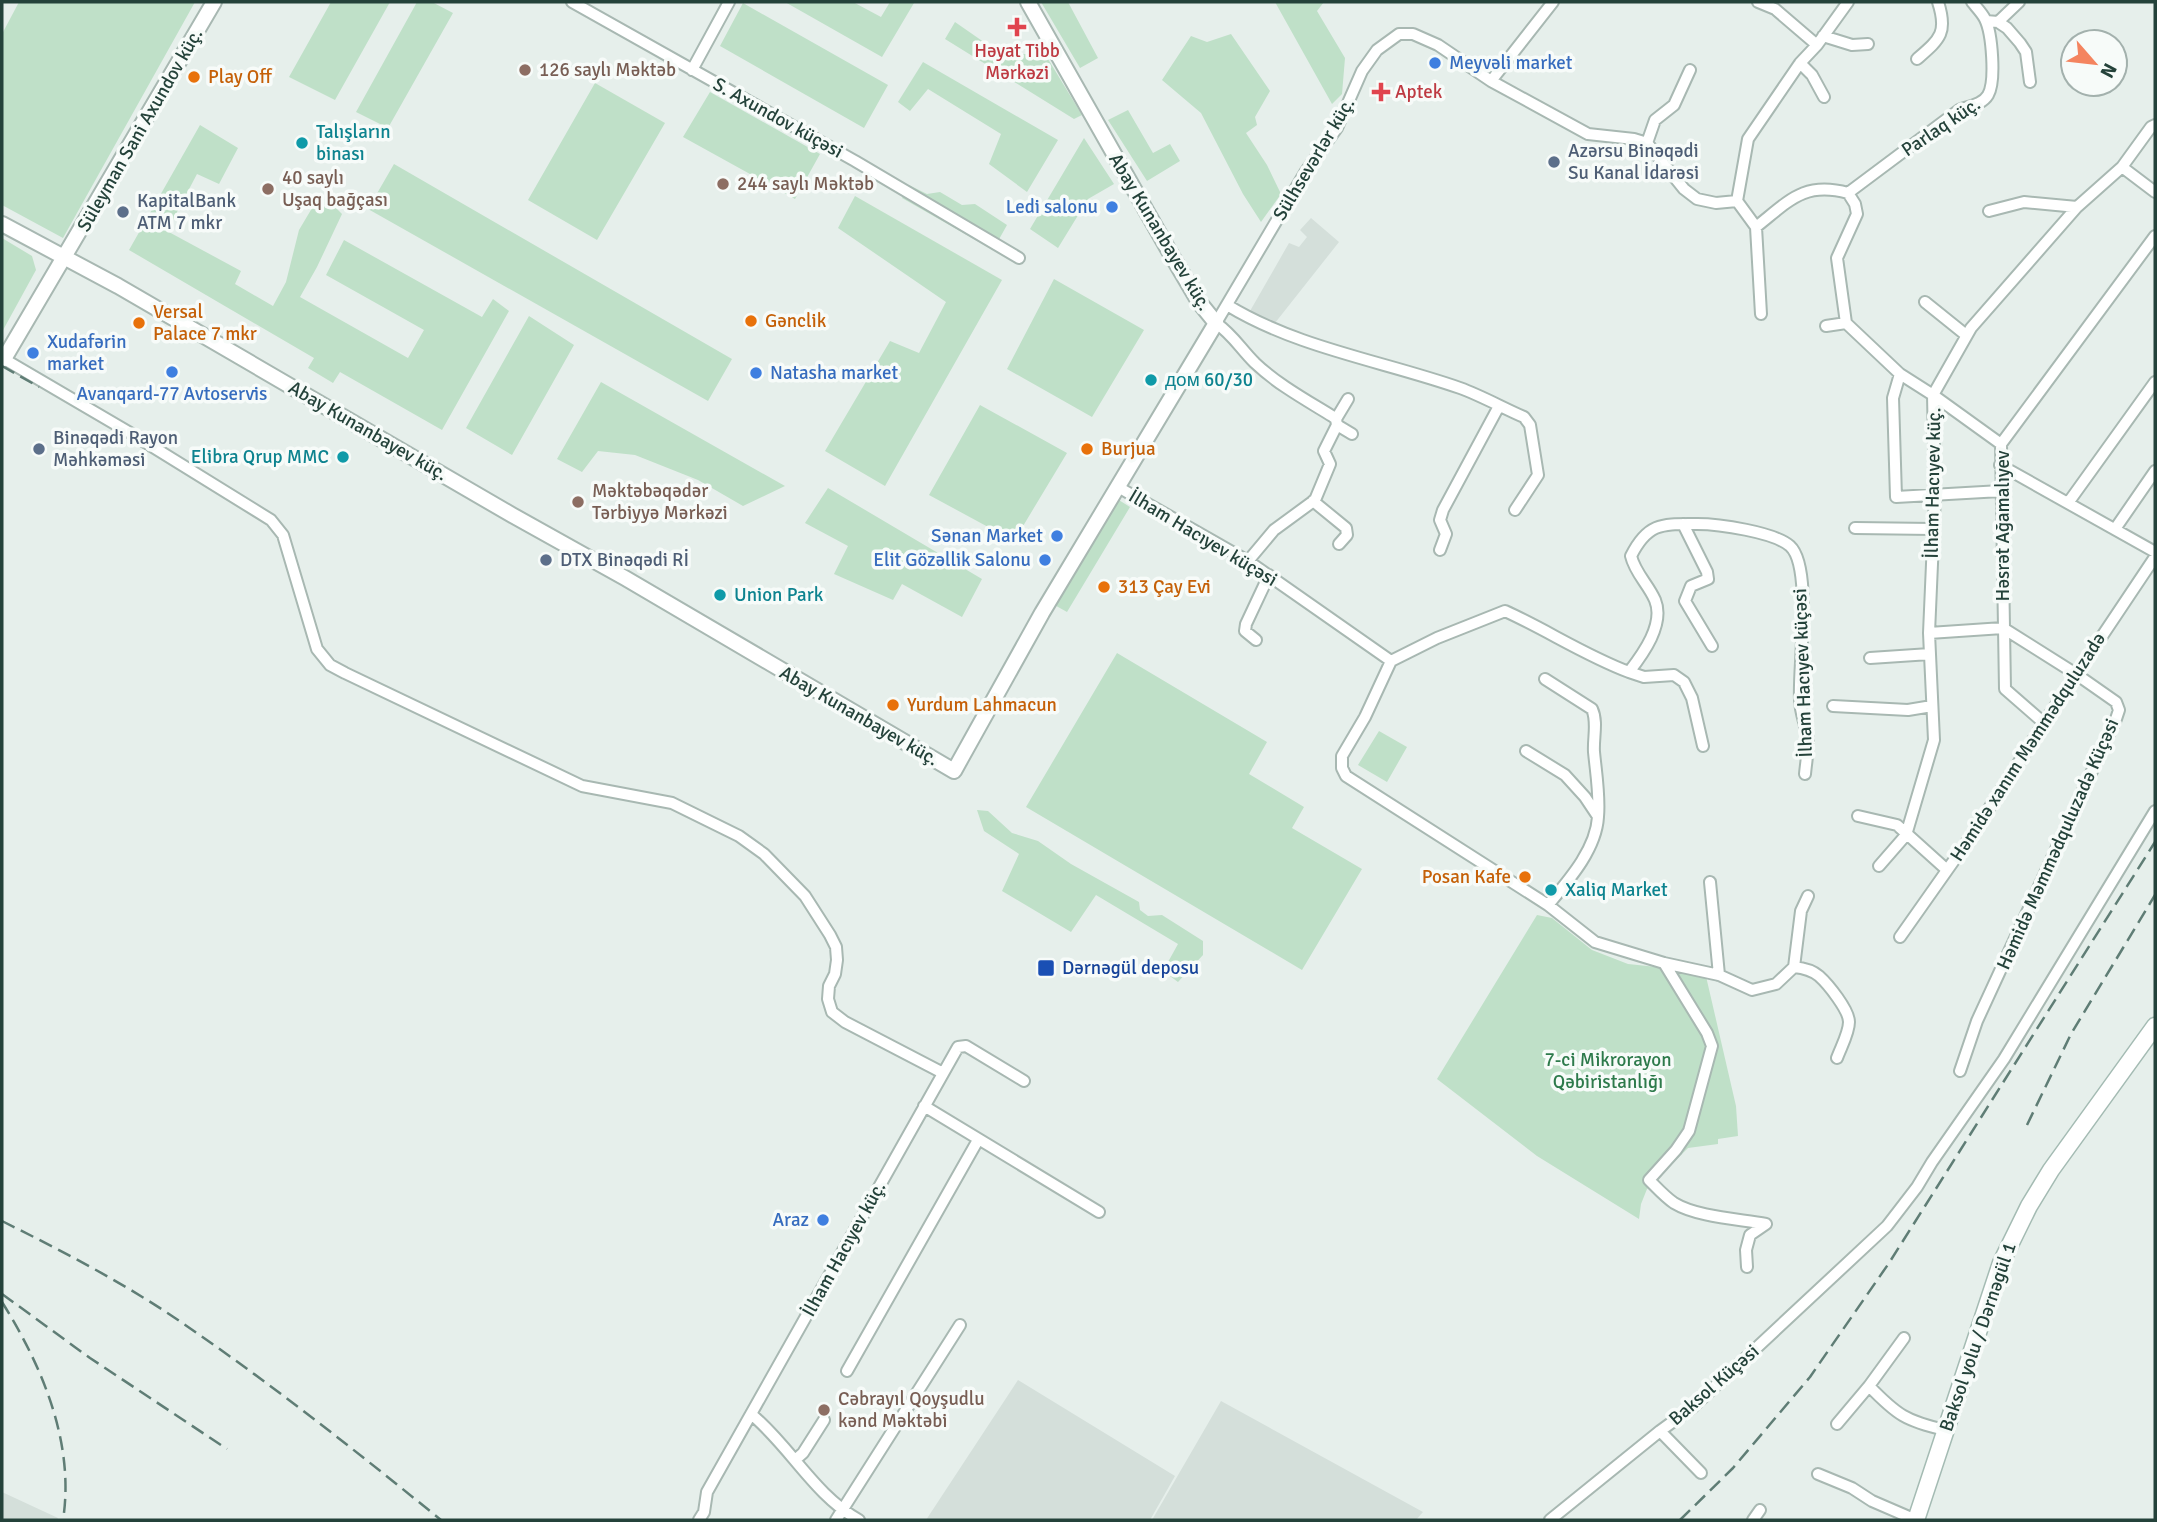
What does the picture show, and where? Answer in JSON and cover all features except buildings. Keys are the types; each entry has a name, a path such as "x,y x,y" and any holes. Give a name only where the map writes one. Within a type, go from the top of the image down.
{"main road":[{"name":"Baksol yolu / Dərnəgül 1","path":"1916,1520 2001,1262 2029,1206 2051,1170 2155,1026"}],"street":[{"name":"Süleyman Sani Axundov küç.","path":"3,358 214,2"},
{"name":"S. Axundov küçəsi","path":"572,2 1019,257"},
{"path":"692,69 729,2"},
{"name":"Abay Kunanbayev küç.","path":"65,257 625,578 954,771 1042,613 1216,323 1207,314 1169,251 1028,2"},
{"path":"1491,80 1553,2"},
{"path":"1758,2 1775,9 1820,40 1852,45 1868,44"},
{"path":"1761,314 1756,227 1737,201 1748,139 1800,63 1848,2"},
{"path":"1917,59 1933,44 1941,30 1944,19 1938,2"},
{"name":"Parlaq küç.","path":"1849,193 1959,110 1981,103 1988,95 1993,64 1986,21 1972,2"},
{"path":"1998,22 2019,2"},
{"path":"1986,21 1998,22 2007,28 2026,52 2030,82"},
{"name":"Sülhsevərlər küç.","path":"1216,323 1306,172 1337,128 1362,71 1377,50 1399,34 1413,34 1438,45 1491,80 1588,134 1647,143"},
{"path":"1800,63 1812,75 1824,97"},
{"path":"1690,70 1671,110 1660,114 1655,120 1647,143 1684,189 1697,199 1716,203 1737,201"},
{"name":"İlham Hacıyev küç.","path":"1879,866 1906,835 1934,740 1929,633 1935,495 1933,395 1966,335 2077,207 2122,167 2155,125"},
{"path":"2122,167 2155,192"},
{"path":"1756,227 1797,195 1816,189 1849,193 1857,214 1837,258 1846,323 1900,374 2001,444"},
{"path":"1989,211 2024,202 2077,207"},
{"path":"2,225 65,257"},
{"name":"Həsrət Ağamalıyev","path":"2043,723 2005,689 2001,444 2155,236"},
{"path":"1925,302 1966,335"},
{"path":"1227,305 1254,321 1291,336 1462,389 1524,417 1530,425 1538,475 1515,510"},
{"path":"1216,323 1229,332 1255,363 1352,434"},
{"path":"1826,326 1846,323"},
{"path":"3,358 271,520 286,543 317,649 330,664 582,786 672,803 739,836 764,854 804,896 836,947 835,974 829,986 828,999 832,1012 845,1022 943,1073"},
{"path":"1900,374 1893,398 1896,497 2001,491"},
{"path":"2068,503 2155,382"},
{"path":"1248,561 1275,530 1313,501 1330,464 1324,451 1348,399"},
{"path":"1440,550 1446,534 1440,520 1443,510 1499,406"},
{"path":"2000,464 2155,554"},
{"path":"2115,529 2155,471"},
{"name":"İlham Hacıyev küçəsi","path":"1118,488 1248,561 1391,661"},
{"path":"1313,501 1346,527 1347,535 1339,544"},
{"name":"İlham Hacıyev küçəsi","path":"1629,672 1657,626 1656,602 1634,568 1631,556 1647,533 1663,524 1705,524 1769,535 1791,547 1798,560 1804,612 1800,701 1808,742 1805,774"},
{"path":"1683,524 1708,579 1691,586 1685,601 1712,646"},
{"path":"1855,528 1933,529"},
{"name":"Həmidə xanım Məmmədquluzadə","path":"1900,937 1974,832 2155,554"},
{"path":"1256,640 1245,631 1246,624 1269,575"},
{"path":"1703,746 1692,698 1685,682 1674,675 1644,677 1610,665 1541,627 1505,611 1437,638 1391,661 1365,717 1342,756 1342,768 1346,776 1548,905 1595,942 1664,963 1719,975 1752,990 1776,985 1794,967 1801,911 1808,896"},
{"path":"1929,633 2003,628"},
{"name":"Həmidə Məmmədquluzadə Küçəsi","path":"1960,1072 1977,1021 2119,710 2116,702 2003,628"},
{"path":"1871,658 1930,654"},
{"path":"1545,679 1592,709 1595,716 1593,740 1598,817 1595,833 1578,867 1548,905"},
{"path":"1833,706 1908,710 1932,706"},
{"path":"1526,751 1565,775 1598,817"},
{"name":"Baksol Küçəsi","path":"1550,1520 1693,1407 1887,1226 1917,1187 2004,1059 2155,811"},
{"path":"1858,816 1896,825 1947,870"},
{"path":"1710,882 1719,975"},
{"path":"1664,963 1712,1045 1710,1061 1689,1131 1650,1181 1675,1203 1698,1212 1766,1224 1750,1235 1746,1250 1748,1267"},
{"path":"1794,967 1803,968 1819,976 1839,1000 1848,1016 1849,1025 1837,1058"},
{"name":"İlham Hacıyev küç.","path":"699,1520 704,1512 707,1492 958,1047 966,1046 1024,1082"},
{"path":"924,1106 1099,1212"},
{"path":"847,1371 978,1140"},
{"path":"839,1515 960,1325"},
{"path":"1837,1424 1904,1338"},
{"path":"1869,1386 1892,1410 1904,1417 1945,1430"},
{"path":"751,1414 769,1429 839,1515 859,1520"},
{"path":"795,1460 803,1453 824,1420"},
{"path":"1660,1432 1701,1473"},
{"path":"1818,1475 1852,1488 1882,1506 1916,1520"},
{"path":"1752,1520 1760,1510"}],"shaded area":[{"path":"1311,218 1339,242 1275,323 1250,311 1289,243 1299,247 1307,237 1300,230"},
{"path":"1018,1380 1175,1476 1150,1520 926,1520"},
{"path":"1221,1401 1423,1512 1416,1520 1152,1520"},
{"path":"2,1492 58,1518 2,1520"}],"green space":[{"path":"19,2 195,2 63,238 2,205 2,34"},
{"path":"331,2 390,2 335,100 289,77"},
{"path":"417,2 432,2 453,13 388,128 356,112"},
{"path":"785,2 853,2 881,17 890,2 914,3 882,57"},
{"path":"1041,2 1068,2 1098,58 1080,68"},
{"path":"1275,2 1324,2 1317,11 1345,58 1342,94 1332,104"},
{"path":"743,3 888,85 864,128 720,46"},
{"path":"955,22 1001,54 1045,54 1082,115 1074,119 945,39"},
{"path":"1231,34 1270,91 1255,117 1257,125 1246,133 1267,165 1281,194 1261,222 1243,194 1201,113 1162,80 1191,36 1207,42"},
{"path":"923,62 1058,140 1027,192 989,164 1001,134 928,89 910,111 898,102"},
{"path":"595,83 665,123 597,240 528,200"},
{"path":"710,92 820,154 795,199 683,137"},
{"path":"1128,110 1153,153 1170,144 1180,161 1147,181 1108,120"},
{"path":"200,125 238,148 219,184 197,174 167,231 241,271 235,284 273,306 286,282 299,230 321,193 342,214 300,297 408,358 424,330 326,275 344,240 482,317 493,299 509,311 442,430 340,372 333,383 308,368 314,358 129,250"},
{"path":"1084,138 1114,184 1088,199 1058,248 1030,229"},
{"path":"394,164 732,359 708,401 368,209"},
{"path":"909,185 927,194 940,192 962,205 975,204 1007,225 993,250 902,198"},
{"path":"855,196 1002,280 885,486 825,451 890,341 919,353 946,302 838,228"},
{"path":"2,238 32,256 36,270 2,332"},
{"path":"1054,279 1144,330 1092,417 1007,369"},
{"path":"529,316 574,345 512,455 466,428"},
{"path":"601,382 785,486 743,506 698,480 635,455 598,451 582,472 557,459"},
{"path":"980,405 1067,453 1014,541 929,495"},
{"path":"828,488 982,579 962,617 902,584 893,600 834,574 848,546 805,523"},
{"path":"1114,497 1130,507 1067,612 1051,603"},
{"path":"1117,653 1267,742 1249,774 1304,807 1292,828 1362,869 1302,970 1026,807"},
{"path":"1379,731 1407,747 1387,782 1358,765"},
{"path":"977,810 988,811 1012,833 1038,841 1071,864 1139,902 1140,910 1148,916 1162,915 1203,941 1203,955 1178,982 1163,971 1178,944 1096,895 1071,932 1002,891 1019,854 984,831"},
{"name":"7-ci Mikrorayon Qəbiristanlığı","path":"1537,915 1552,918 1592,950 1628,964 1705,972 1736,1106 1738,1136 1718,1139 1718,1144 1688,1148 1647,1189 1639,1219 1537,1156 1437,1079"}],"railway":[{"path":"2,366 39,387"},
{"path":"1680,1520 1733,1468 1810,1377 1889,1263 2155,842"},
{"path":"2027,1125 2071,1034 2155,895"},
{"path":"2,1221 114,1280 178,1320 312,1417 441,1520"},
{"path":"2,1294 90,1358 227,1449"},
{"path":"2,1302 42,1379 60,1434 64,1462 63,1520"}],"place":[{"name":"Həyat Tibb Mərkəzi","path":"1017,27"},
{"name":"Meyvəli market","path":"1435,63"},
{"name":"126 saylı Məktəb","path":"525,70"},
{"name":"Play Off","path":"194,77"},
{"name":"Aptek","path":"1381,92"},
{"name":"Talışların binası","path":"302,143"},
{"name":"Azərsu Binəqədi Su Kanal İdarəsi","path":"1554,162"},
{"name":"244 saylı Məktəb","path":"723,184"},
{"name":"40 saylı Uşaq bağçası","path":"268,189"},
{"name":"Ledi salonu","path":"1112,207"},
{"name":"KapitalBank ATM 7 mkr","path":"123,212"},
{"name":"Gənclik","path":"751,321"},
{"name":"Versal Palace 7 mkr","path":"139,323"},
{"name":"Xudafərin market","path":"33,353"},
{"name":"Avanqard-77 Avtoservis","path":"172,372"},
{"name":"Natasha market","path":"756,373"},
{"name":"дом 60/30","path":"1151,380"},
{"name":"Binəqədi Rayon Məhkəməsi","path":"39,449"},
{"name":"Burjua","path":"1087,449"},
{"name":"Elibra Qrup MMC","path":"343,457"},
{"name":"Məktəbəqədər Tərbiyyə Mərkəzi","path":"578,502"},
{"name":"Sənan Market","path":"1057,536"},
{"name":"DTX Binəqədi Rİ","path":"546,560"},
{"name":"Elit Gözəllik Salonu","path":"1045,560"},
{"name":"313 Çay Evi","path":"1104,587"},
{"name":"Union Park","path":"720,595"},
{"name":"Yurdum Lahmacun","path":"893,705"},
{"name":"Posan Kafe","path":"1525,877"},
{"name":"Xaliq Market","path":"1551,890"},
{"name":"Dərnəgül deposu","path":"1046,968"},
{"name":"Araz","path":"823,1220"},
{"name":"Cəbrayıl Qoyşudlu kənd Məktəbi","path":"824,1410"}]}
